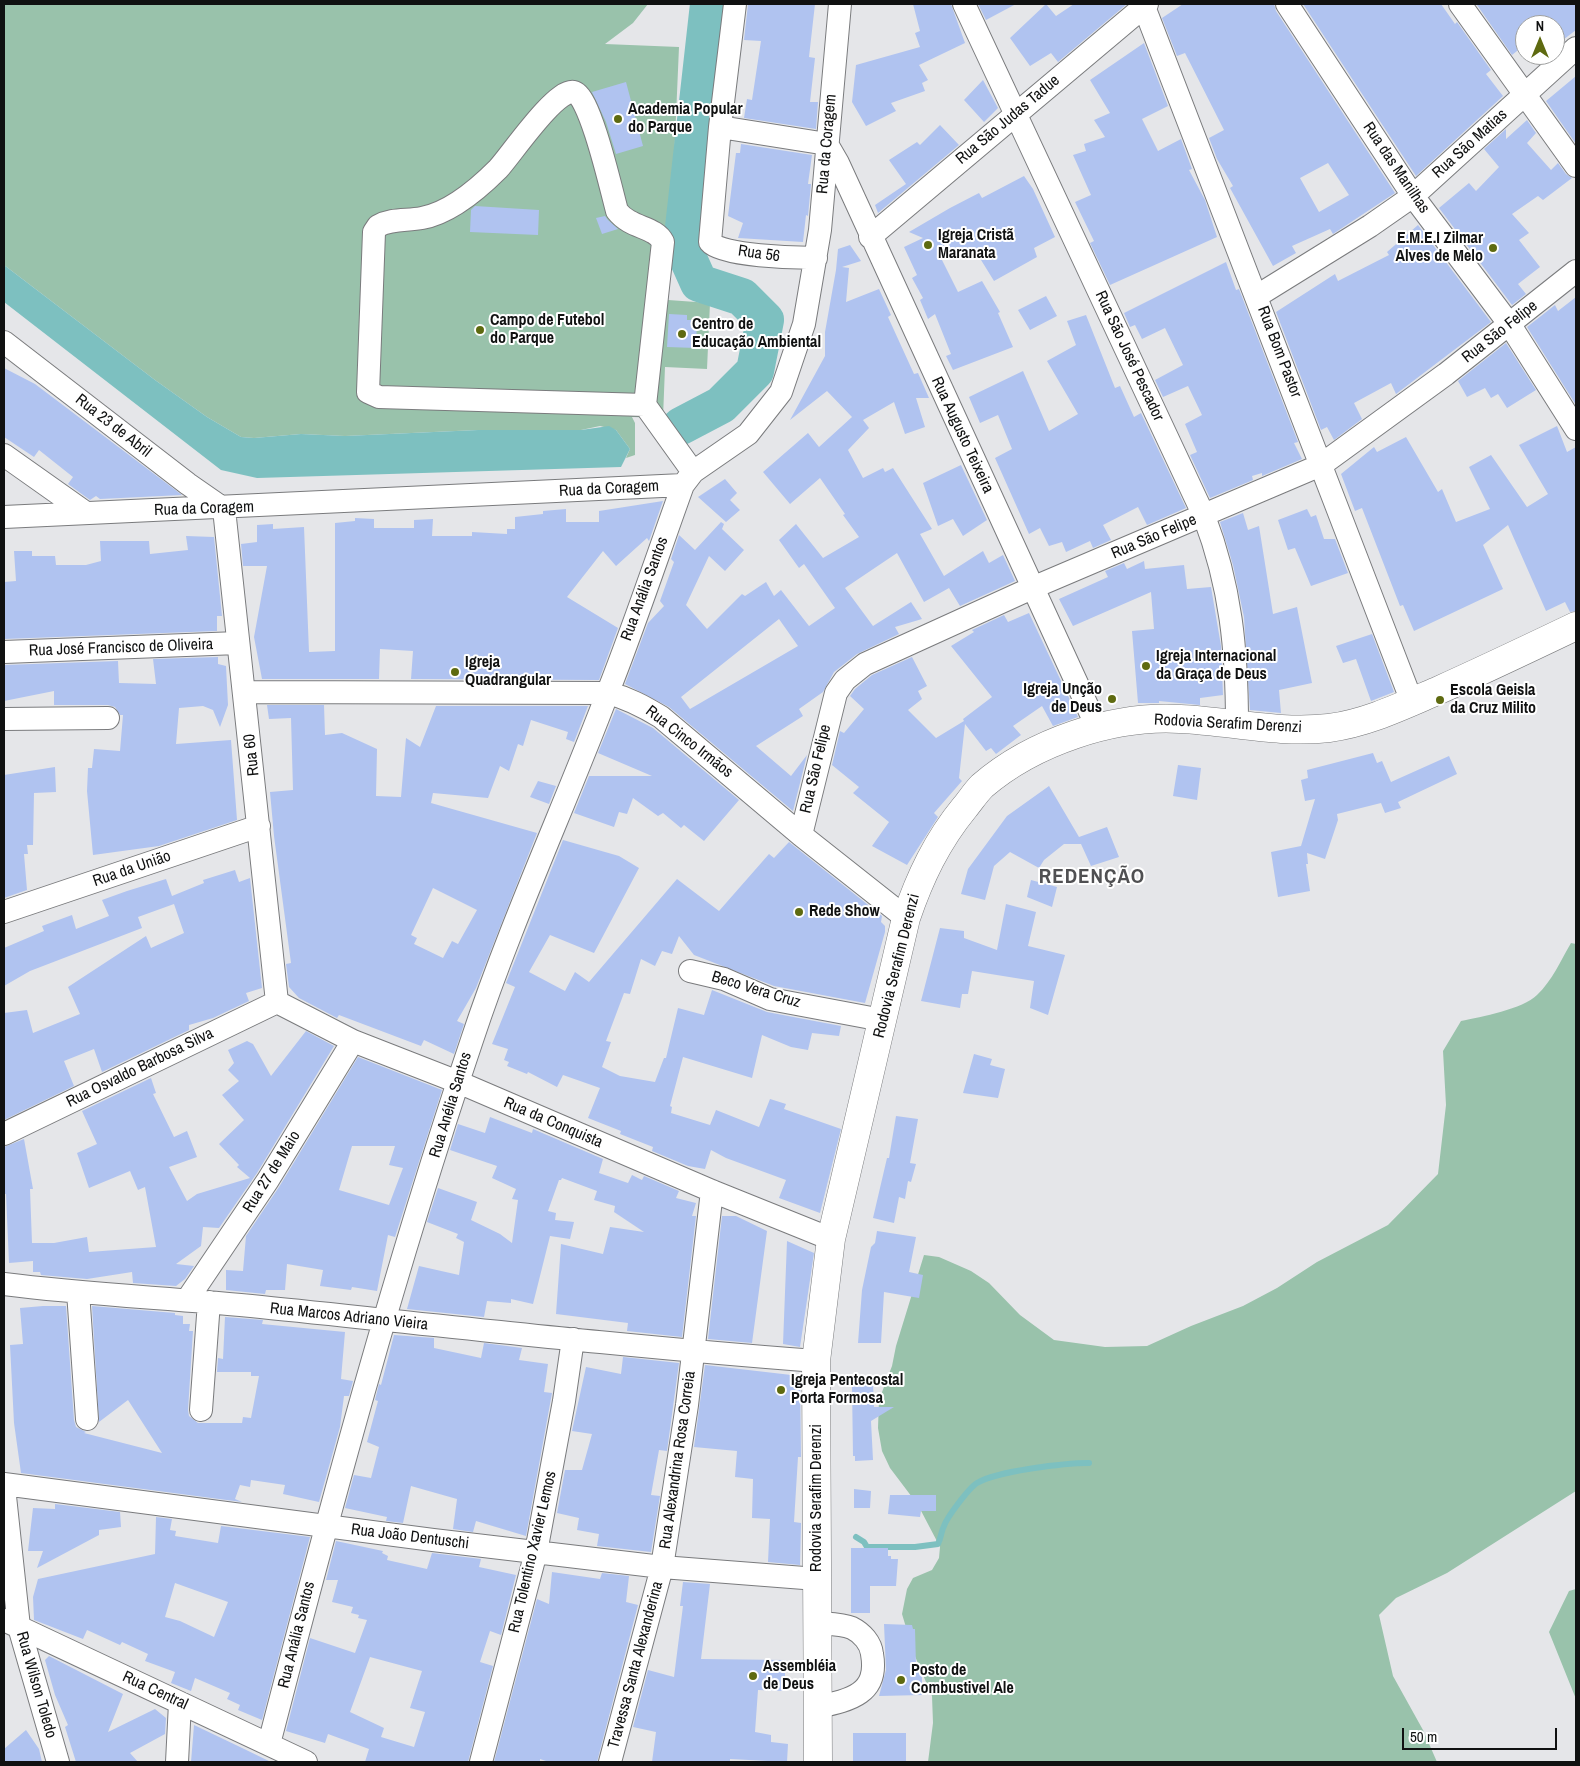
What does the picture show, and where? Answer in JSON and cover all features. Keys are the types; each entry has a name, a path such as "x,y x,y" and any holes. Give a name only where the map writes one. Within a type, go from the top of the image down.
{"main road":[{"name":"Rodovia Serafim Derenzi","path":"818,1762 816,1361 831,1239 906,918 924,868 946,830 982,786 1021,760 1068,736 1097,726 1139,719 1179,719 1282,730 1329,728 1367,720 1412,702 1576,626"}],"street":[{"path":"735,4 720,128 827,144"},
{"name":"Rua da Coragem","path":"4,517 224,509 688,479 748,434 782,392 804,324 816,258 821,214 840,4"},
{"name":"Rua São José Pescador","path":"964,4 1204,516 1218,553 1234,635 1237,725"},
{"name":"Rua das Manilhas","path":"1287,4 1413,196 1510,325 1576,428"},
{"path":"1460,4 1576,166"},
{"name":"Rua São Judas Tadue","path":"867,231 1015,114 1145,5"},
{"name":"Rua Bom Pastor","path":"1145,5 1412,702"},
{"name":"Rua São Matias","path":"1257,296 1370,226 1413,196 1576,48"},
{"path":"645,405 379,397 368,392 374,232 378,226 391,221 422,218 440,212 457,202 492,175 513,153 554,102 568,92 581,95 592,121 617,211 629,223 655,232 663,242 645,405 688,479"},
{"name":"Rua 56","path":"720,128 710,242 720,249 776,257 816,258"},
{"name":"Rua Augusto Teixeira","path":"827,144 838,163 867,231 1097,726"},
{"path":"821,214 832,210 848,212 867,231"},
{"name":"Rua São Felipe","path":"801,835 836,693 846,680 865,664 1032,588 1204,516 1321,464 1510,325 1576,271"},
{"name":"Rua 23 de Abril","path":"4,342 188,484 224,509"},
{"path":"4,455 86,513"},
{"name":"Rua Anália Santos","path":"608,694 688,479"},
{"name":"Rua 60","path":"224,509 277,1002"},
{"name":"Rua José Francisco de Oliveira","path":"4,652 238,643"},
{"name":"Rua Cinco Irmãos","path":"244,692 608,694 640,704 661,716 801,835 906,918"},
{"name":"Rua Anélia Santos","path":"325,1527 384,1320 473,1036 565,796 608,694"},
{"path":"4,719 108,718"},
{"name":"Rua da União","path":"4,912 259,826"},
{"name":"Beco Vera Cruz","path":"690,971 724,979 770,998 882,1020"},
{"name":"Rua da Conquista","path":"277,1002 353,1040 458,1082 712,1191 831,1239"},
{"name":"Rua Osvaldo Barbosa Silva","path":"4,1134 277,1002"},
{"name":"Rua 27 de Maio","path":"198,1301 268,1180 353,1040"},
{"path":"693,1352 712,1191"},
{"name":"Rua Marcos Adriano Vieira","path":"4,1284 78,1292 198,1301 384,1320 442,1328 573,1339 693,1352 816,1361"},
{"path":"78,1292 87,1419"},
{"path":"198,1301 201,1410"},
{"name":"Rua Tolentino Xavier Lemos","path":"481,1762 536,1552 564,1401 573,1339"},
{"name":"Rua Alexandrina Rosa Correia","path":"662,1567 680,1454 693,1352"},
{"name":"Rua João Dentuschi","path":"4,1486 662,1567 817,1579"},
{"name":"Rua Wilson Toledo","path":"4,1486 11,1623 58,1762"},
{"name":"Rua Anália Santos","path":"270,1744 325,1527"},
{"name":"Travessa Santa Alexanderina","path":"610,1762 662,1567"},
{"name":"Rua Central","path":"11,1623 306,1762"},
{"path":"817,1623 851,1628 862,1635 871,1646 874,1662 874,1675 860,1693 844,1701 818,1707"},
{"path":"177,1762 180,1703"}],"green space":[{"path":"4,4 648,4 633,23 605,44 679,47 668,300 710,303 707,369 665,367 663,418 632,417 635,423 635,455 626,458 630,449 616,430 600,426 581,430 478,430 345,436 301,434 254,438 241,437 207,417 155,380 4,265"},
{"path":"1571,943 1576,944 1576,1491 1447,1573 1396,1598 1379,1615 1393,1676 1423,1730 1437,1762 928,1762 933,1723 932,1696 914,1654 902,1614 907,1589 913,1578 932,1570 939,1558 940,1547 918,1505 890,1468 882,1451 878,1428 879,1400 892,1366 896,1346 924,1255 939,1257 971,1271 989,1283 1020,1315 1054,1340 1105,1347 1147,1346 1191,1326 1243,1306 1277,1288 1317,1262 1388,1225 1438,1174 1446,1105 1443,1051 1461,1021 1512,1008 1531,1000 1537,995 1552,977"},
{"path":"1576,1589 1576,1699 1549,1632 1569,1591"}],"water":[{"path":"4,265 155,380 207,417 241,437 254,438 301,434 345,436 478,430 581,430 609,426 616,430 630,449 621,467 257,478 221,470 4,302"}],"building":[{"path":"748,4 815,4 809,57 815,58 810,102 818,102 816,129 744,118 747,99 752,100 761,41 744,40"},
{"path":"913,4 951,4 965,43 919,65 928,80 922,83 925,91 891,103 896,111 866,126 852,102 856,65 920,47 915,33 920,31"},
{"path":"978,4 1016,4 986,20"},
{"path":"1046,4 1056,16 1074,4 1127,4 1058,62 1051,53 1030,66 1010,38"},
{"path":"1183,4 1274,4 1276,11 1395,193 1333,234 1330,229 1292,246 1296,253 1273,266 1230,188 1233,186 1217,159 1209,138 1224,130 1185,53 1177,56 1162,18","holes":["1328,163 1349,195 1319,212 1300,178"]},
{"path":"1303,4 1441,4 1455,24 1457,22 1491,70 1486,74 1503,96 1416,176"},
{"path":"1576,4 1576,30 1565,38 1565,15 1515,15 1515,53 1512,55 1477,5"},
{"path":"1144,43 1168,106 1142,119 1158,151 1181,139 1192,169 1189,170 1205,200 1217,237 1110,285 1090,243 1094,241 1075,202 1091,195 1073,155 1086,151 1084,144 1105,137 1094,120 1110,113 1090,80"},
{"path":"1576,76 1576,144 1546,101"},
{"path":"983,80 998,108 984,122 964,100"},
{"name":"Academia Popular do Parque","path":"626,82 643,146 616,154 606,122 592,92"},
{"path":"1527,120 1536,133 1527,143 1551,170 1558,163 1566,174 1572,178 1543,200 1538,196 1512,214 1529,233 1519,240 1540,267 1518,284 1526,294 1512,305 1439,208 1469,183 1476,191 1499,167 1484,149 1506,129 1506,139"},
{"path":"940,125 959,145 878,213 875,205 906,184 889,160 917,142 920,145"},
{"path":"741,144 812,155 808,184 811,184 808,216 806,215 803,242 738,238 743,223 728,216 736,153 740,153"},
{"path":"1024,176 1033,189 1055,237 1034,248 1037,257 994,281 973,247 942,260 958,292 982,281 1000,312 998,313 1013,347 953,370 946,356 951,354 935,314 928,319 920,300 923,298 912,278 917,275 904,247 923,238 909,232 979,193 982,198"},
{"path":"475,206 539,210 538,235 470,232 471,210"},
{"path":"605,216 618,229 602,234 596,218"},
{"path":"1418,225 1491,322 1396,394 1391,383 1354,403 1362,419 1334,440 1327,427 1321,430 1276,312 1335,274 1338,281 1389,255 1387,252"},
{"path":"850,245 861,261 842,267 849,268 846,302 879,289 891,315 888,317 914,374 918,373 929,398 916,398 925,427 905,434 894,402 863,420 869,428 848,450 863,478 883,468 885,472 893,468 932,529 920,534 944,576 983,551 989,563 1003,555 1015,581 960,606 949,588 924,602 897,553 845,588 873,626 911,602 922,619 895,627 899,634 857,654 834,672 823,692 799,709 803,716 756,746 791,776 807,755 793,811 669,707 625,684 648,623 664,606 660,601 674,562 671,559 679,535 695,550 721,522 724,524 722,529 744,550 725,571 709,556 686,605 707,629 742,594 745,596 766,582 774,596 781,590 809,626 835,608 804,564 799,568 779,540 796,524 823,558 859,537 820,478 790,504 763,472 808,433 819,447 852,417 827,391 790,420 825,356 825,332 838,249","holes":["779,619 798,646 690,709 681,697"]},
{"path":"1226,262 1236,290 1239,289 1298,442 1294,443 1302,459 1262,476 1262,473 1252,476 1253,480 1210,498 1190,455 1197,452 1185,424 1202,415 1188,386 1163,397 1155,380 1183,365 1165,328 1142,339 1135,325 1130,327 1124,313"},
{"path":"1046,296 1057,316 1030,330 1018,310"},
{"path":"1576,297 1576,405 1527,327 1555,305 1558,311"},
{"name":"Centro de Educação Ambiental","path":"669,314 687,315 687,320 697,320 696,348 667,347"},
{"path":"1086,315 1115,388 1120,386 1134,417 1141,413 1186,508 1147,525 1138,507 1103,525 1111,540 1093,548 1090,541 1066,552 1062,542 1049,546 1040,528 1029,534 995,458 1012,449 998,415 980,423 969,397 1023,371 1049,431 1078,414 1047,361 1076,345 1067,321"},
{"path":"1506,343 1536,390 1507,408 1498,394 1491,398 1485,388 1467,397 1458,381"},
{"path":"4,368 35,384 182,495 100,499 96,496 90,500 68,484 73,477 39,450 34,457 4,437"},
{"path":"1557,426 1567,452 1576,447 1576,611 1570,612 1565,602 1546,611 1508,525 1483,545 1503,589 1414,631 1403,605 1400,606 1362,508 1355,511 1341,474 1374,447 1377,452 1406,437 1438,492 1442,489 1456,522 1490,509 1469,467 1491,455 1527,507 1548,494 1519,445"},
{"path":"961,465 987,520 963,536 953,519 938,526 923,483"},
{"path":"725,479 737,493 730,500 740,510 726,522 698,497"},
{"path":"663,501 649,541 647,538 616,566 603,551 567,597 618,628 599,680 411,679 413,651 380,649 379,679 262,679 254,637 267,566 243,566 241,544 257,542 257,525 273,524 273,529 304,527 309,652 335,651 335,523 355,521 355,518 374,519 374,528 414,528 414,520 433,519 432,536 472,536 472,532 507,534 507,529 515,529 515,517 543,514 543,511 566,509 566,522 599,522 599,511"},
{"path":"1307,509 1311,517 1316,515 1324,539 1335,539 1348,573 1311,586 1295,548 1288,550 1278,520"},
{"path":"1243,513 1248,530 1259,526 1273,614 1297,607 1312,683 1279,690 1281,713 1250,710 1244,617 1233,565 1220,522"},
{"path":"186,536 214,537 222,616 217,616 217,631 4,639 4,582 16,581 14,551 32,551 32,556 55,556 56,565 86,565 101,561 100,541 149,541 150,554 188,550"},
{"path":"1144,561 1145,569 1184,565 1187,589 1211,587 1221,646 1223,695 1200,698 1200,705 1159,701 1159,703 1138,703 1132,631 1154,629 1151,592 1073,626 1059,599 1108,577 1105,571 1124,563 1127,569"},
{"path":"1029,613 1078,717 1053,726 1042,706 1013,726 1021,735 996,754 991,748 986,751 965,724 959,778 962,781 934,813 938,817 907,865 872,846 889,822 853,793 859,787 832,765 840,731 844,733 864,709 850,696 855,689 872,675 912,657 927,686 918,691 922,699 908,710 936,738 964,721 963,719 992,697 951,646 974,632 972,630 1004,615 1008,622"},
{"path":"1372,634 1394,692 1371,701 1356,659 1343,663 1336,646"},
{"path":"218,657 218,664 226,666 228,705 220,727 213,710 203,706 179,708 176,744 231,740 237,820 159,846 93,855 87,791 88,768 92,768 94,749 120,751 123,715 120,715 115,707 108,705 54,705 54,691 4,701 4,665 118,661 119,683 156,684 153,659"},
{"path":"267,705 324,705 325,735 342,733 377,749 376,796 401,797 406,738 420,747 436,706 588,706 574,742 566,739 568,732 531,720 523,746 518,744 509,771 500,766 488,798 433,793 431,803 537,833 476,988 457,1021 464,1024 454,1054 424,1040 421,1046 339,1015 337,1018 299,998 289,987 286,964 291,963 270,792 293,790 291,718 269,719","holes":["433,888 477,910 458,944 452,941 443,958 414,944 417,938 411,935"]},
{"path":"616,709 653,728 739,800 704,841 684,825 681,828 663,813 658,816 633,798 627,814 619,812 614,827 574,813 589,776 652,776 598,753"},
{"path":"1373,753 1377,763 1382,761 1391,782 1449,756 1457,774 1398,802 1401,808 1385,813 1381,803 1337,814 1338,820 1325,859 1307,853 1308,864 1306,864 1310,891 1278,897 1271,852 1301,846 1315,799 1305,801 1301,780 1308,778 1307,770"},
{"path":"1178,765 1201,768 1197,800 1173,796"},
{"path":"55,767 56,792 34,793 33,845 27,845 28,854 24,854 27,890 4,898 4,775"},
{"path":"538,781 556,786 549,804 530,797"},
{"path":"1049,786 1079,837 1107,827 1119,857 1091,866 1081,844 1064,844 1044,860 1039,868 1010,852 994,866 985,900 961,894 968,869 1007,816"},
{"path":"563,840 619,856 639,868 594,953 550,935 529,972 565,991 575,972 589,982 677,879 719,911 769,854 774,858 789,842 882,916 881,922 885,926 885,932 865,1003 774,986 694,955 679,936 672,954 662,951 655,966 641,959 630,994 624,993 606,1041 611,1042 602,1067 620,1076 655,1082 664,1058 666,1058 678,1008 704,1015 712,990 767,1012 841,1026 839,1036 812,1033 808,1050 791,1047 762,1035 752,1078 683,1057 670,1106 672,1107 671,1113 710,1125 716,1110 759,1127 770,1099 786,1104 784,1109 841,1129 820,1213 779,1198 786,1180 726,1158 711,1150 705,1169 688,1166 652,1151 653,1147 620,1134 621,1131 588,1118 600,1088 563,1075 557,1087 528,1072 527,1074 507,1066 509,1062 504,1060 508,1049 492,1044 515,987 506,983"},
{"path":"235,870 239,882 250,878 262,988 246,993 249,1001 213,1018 189,1025 189,1030 102,1072 94,1049 64,1061 74,1086 4,1120 4,1013 27,1010 33,1033 80,1014 68,987 146,936 151,948 184,933 174,904 138,917 142,928 30,971 4,986 4,948 44,931 42,926 72,915 76,929 109,916 102,900 127,891 166,879 172,896 204,883 203,880"},
{"path":"1031,880 1057,887 1052,907 1027,897"},
{"path":"1006,904 1036,912 1028,946 1065,955 1048,1015 1030,1008 1034,981 972,971 968,994 962,994 960,1008 921,1001 940,928 964,931 964,938 997,950"},
{"path":"306,1031 334,1046 257,1173 219,1228 203,1227 201,1246 176,1264 194,1266 185,1279 176,1286 133,1283 132,1272 87,1279 41,1275 40,1272 33,1272 33,1261 9,1263 6,1194 4,1194 4,1147 24,1139 33,1189 30,1189 32,1243 54,1243 87,1237 89,1252 156,1247 145,1187 138,1190 130,1171 89,1188 77,1153 97,1144 82,1111 151,1078 156,1093 153,1094 174,1137 187,1131 197,1157 169,1167 187,1201 197,1194 250,1178 237,1167 239,1165 219,1144 244,1120 222,1095 239,1081 228,1070 234,1063 228,1050 247,1041 253,1044 271,1076"},
{"path":"974,1054 992,1059 990,1065 1005,1069 998,1098 963,1093"},
{"path":"358,1057 442,1090 395,1237 388,1235 377,1291 352,1287 351,1290 320,1286 323,1270 287,1264 285,1290 266,1290 265,1294 226,1290 226,1270 243,1271 246,1236 279,1187","holes":["352,1146 395,1146 389,1165 403,1168 389,1205 339,1190"]},
{"path":"896,1116 918,1119 910,1163 916,1164 911,1182 908,1181 905,1199 899,1197 894,1223 873,1218 887,1158 889,1158"},
{"path":"490,1117 532,1133 533,1129 603,1159 599,1173 628,1183 632,1175 642,1180 644,1176 679,1191 676,1198 696,1203 692,1216 696,1216 682,1337 627,1331 628,1323 556,1314 561,1244 603,1254 610,1227 644,1232 614,1212 615,1206 594,1200 597,1191 562,1178 559,1180 548,1211 556,1213 555,1220 574,1222 570,1239 550,1236 533,1304 511,1299 511,1303 487,1301 484,1317 407,1309 419,1266 459,1275 464,1242 456,1238 458,1234 427,1222 438,1188 477,1202 471,1220 500,1234 512,1243 518,1200 512,1199 516,1189 492,1178 497,1166 450,1150 458,1124 485,1133"},
{"path":"722,1216 736,1216 767,1231 752,1343 708,1339"},
{"path":"877,1231 916,1237 909,1272 923,1275 919,1298 884,1292 881,1343 858,1343 862,1290 871,1247 875,1243"},
{"path":"787,1241 814,1253 800,1347 783,1344"},
{"path":"66,1306 76,1427 86,1432 84,1433 162,1453 128,1400 99,1422 92,1306 175,1313 175,1315 183,1316 183,1324 190,1324 189,1331 193,1331 188,1410 189,1416 198,1423 242,1423 243,1417 251,1418 259,1376 251,1376 251,1372 217,1372 218,1358 223,1359 225,1317 263,1320 262,1324 345,1332 341,1379 353,1381 349,1396 344,1396 340,1427 319,1502 283,1494 285,1485 251,1480 250,1487 240,1485 235,1499 242,1502 21,1473 14,1423 10,1345 23,1344 20,1308"},
{"path":"394,1335 434,1338 434,1348 481,1358 484,1343 522,1348 519,1360 548,1364 544,1392 552,1393 526,1536 476,1521 473,1532 453,1529 457,1499 411,1486 403,1523 386,1521 387,1517 345,1508 354,1475 371,1478 379,1447 367,1442 378,1401 375,1400 379,1384 381,1385"},
{"path":"623,1357 679,1363 667,1451 659,1450 651,1495 660,1496 651,1552 597,1546 599,1534 577,1530 579,1518 557,1513 565,1470 582,1470 592,1434 572,1431 586,1367 621,1374"},
{"path":"705,1365 800,1376 801,1457 798,1457 794,1522 801,1523 800,1565 768,1562 770,1519 752,1518 753,1479 735,1477 737,1451 694,1447"},
{"path":"873,1383 874,1407 894,1407 871,1421 873,1460 855,1461 855,1456 853,1456 852,1385"},
{"path":"854,1489 871,1491 870,1508 854,1508"},
{"path":"890,1495 936,1495 936,1511 921,1511 920,1517 888,1514"},
{"path":"55,1504 120,1512 121,1527 99,1530 99,1535 37,1568 43,1551 28,1551 33,1508 55,1509"},
{"path":"156,1517 172,1519 170,1530 176,1531 175,1536 218,1543 221,1526 310,1537 262,1720 238,1710 240,1705 227,1699 230,1693 195,1678 191,1691 171,1683 175,1672 145,1661 148,1654 122,1642 120,1645 87,1630 83,1639 34,1620 33,1597 38,1579 155,1554","holes":["175,1583 228,1602 214,1637 180,1621 165,1617"]},
{"path":"336,1541 383,1551 382,1553 388,1556 387,1560 427,1569 432,1553 481,1559 479,1567 516,1575 501,1635 490,1631 480,1662 493,1666 468,1762 365,1762 369,1749 328,1734 325,1743 286,1731 310,1638 355,1653 367,1620 358,1618 359,1615 351,1613 353,1607 332,1602 338,1580 326,1580","holes":["370,1657 422,1671 410,1708 425,1712 414,1747 381,1737 384,1728 350,1712"]},
{"path":"851,1548 888,1548 888,1556 891,1556 891,1559 898,1559 896,1586 870,1586 870,1613 851,1613"},
{"path":"552,1572 600,1579 602,1573 629,1576 626,1602 638,1605 597,1762 549,1762 540,1759 540,1762 494,1762 537,1599 549,1604"},
{"path":"683,1582 710,1584 701,1659 785,1660 785,1691 758,1690 755,1732 771,1735 771,1742 788,1744 787,1762 730,1759 730,1762 652,1762 656,1732 633,1727 648,1670 674,1677 683,1606 680,1606"},
{"path":"884,1624 912,1625 913,1629 915,1629 916,1665 922,1665 922,1695 879,1696 886,1670"},
{"path":"49,1656 123,1694 108,1732 155,1709 166,1718 165,1734 130,1753 138,1762 76,1762 65,1727 68,1725 55,1695 45,1660"},
{"path":"194,1725 238,1746 271,1762 191,1762"},
{"path":"26,1730 39,1749 42,1762 4,1762 4,1749"},
{"path":"853,1733 906,1733 906,1762 853,1762"}],"waterway":[{"path":"681,426 721,405 755,371 765,320 742,297 699,283 682,245 709,4"},
{"path":"856,1537 864,1542 867,1547 915,1547 938,1544 949,1516 964,1496 977,1483 1015,1471 1064,1464 1089,1463"}],"place":[{"name":"Academia Popular do Parque","path":"618,119"},
{"name":"Igreja Cristã Maranata","path":"928,245"},
{"name":"E.M.E.I Zilmar Alves de Melo","path":"1493,248"},
{"name":"Campo de Futebol do Parque","path":"480,330"},
{"name":"Centro de Educação Ambiental","path":"682,334"},
{"name":"Igreja Internacional da Graça de Deus","path":"1146,666"},
{"name":"Igreja Quadrangular","path":"455,672"},
{"name":"Igreja Unção de Deus","path":"1112,699"},
{"name":"Escola Geisla da Cruz Milito","path":"1440,700"},
{"name":"Rede Show","path":"799,912"},
{"name":"Igreja Pentecostal Porta Formosa","path":"781,1390"},
{"name":"Assembléia de Deus","path":"753,1676"},
{"name":"Posto de Combustivel Ale","path":"901,1680"}],"district":[{"name":"REDENÇÃO","path":"1092,877"}]}
